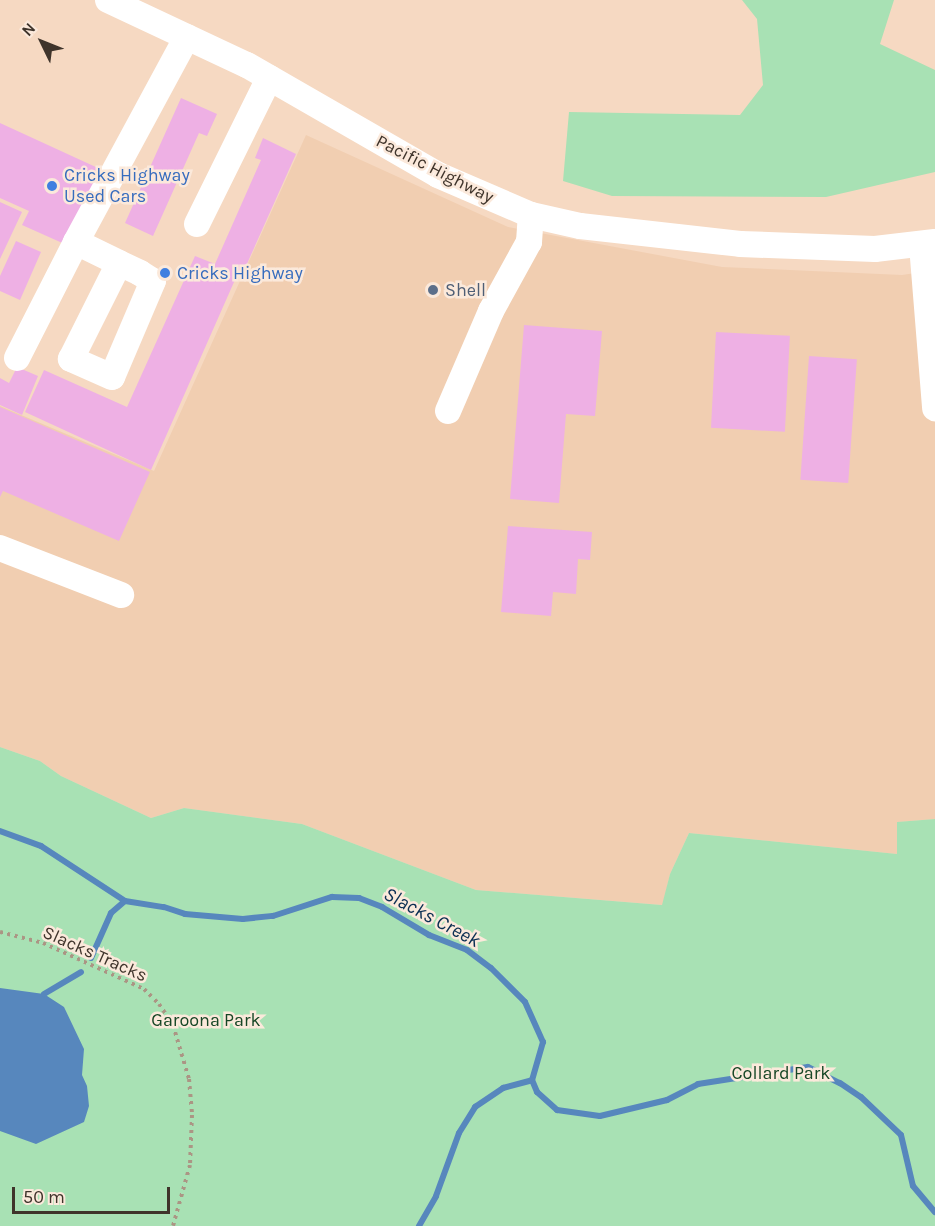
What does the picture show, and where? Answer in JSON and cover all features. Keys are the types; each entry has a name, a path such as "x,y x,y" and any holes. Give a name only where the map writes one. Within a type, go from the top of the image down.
{"street":[{"name":"Pacific Highway","path":"108,0 269,78 438,175 531,215 601,229 740,244 875,249 928,243"},
{"path":"17,358 76,242 187,37"},
{"path":"197,224 269,78"},
{"path":"448,411 491,311 529,242 531,215"},
{"path":"76,242 119,263"},
{"path":"928,243 935,408"},
{"path":"0,548 121,595"}],"path":[{"name":"Slacks Tracks","path":"0,932 43,943 144,989 159,1004 173,1025 189,1079 192,1115 190,1165 173,1226"}],"shaded area":[{"path":"306,135 508,227 722,267 902,275 935,270 935,819 898,822 897,854 689,833 670,874 663,905 476,890 302,824 184,808 151,818 61,776 40,761 0,747 0,406 154,471"}],"green space":[{"path":"742,0 894,0 880,44 935,70 935,172 826,197 612,196 563,181 569,112 740,115 763,85 757,19"},
{"name":"Garoona Park","path":"0,747 40,761 61,776 151,818 184,808 302,824 476,890 662,905 670,874 689,833 897,854 897,822 935,819 935,1226 0,1226"}],"water":[{"path":"0,988 44,994 64,1007 84,1049 82,1075 87,1086 89,1106 84,1122 36,1144 0,1131"}],"building":[{"path":"181,98 217,114 207,136 199,133 153,236 125,223"},
{"name":"Cricks Highway Used Cars","path":"0,123 111,174 69,246 22,225 29,211 0,198"},
{"path":"263,138 296,154 242,275 238,273 151,470 25,412 44,370 127,407 195,256 215,264 261,160 255,158"},
{"path":"0,202 22,212 0,259"},
{"path":"16,241 41,252 20,300 0,291 0,276"},
{"path":"524,325 602,331 595,416 566,414 559,503 510,499"},
{"path":"716,332 790,336 785,432 711,428"},
{"path":"809,356 857,359 848,483 800,480"},
{"path":"17,367 38,376 22,415 0,405 0,378 9,383"},
{"path":"0,407 150,472 119,541 3,491 0,497"},
{"path":"508,526 592,532 590,560 578,559 576,594 553,592 551,616 501,612"}],"waterway":[{"name":"Slacks Creek","path":"0,831 41,846 125,901 164,907 185,914 243,919 273,916 332,897 359,898 382,907 429,935 467,950 491,968 525,1002 543,1042 532,1080 537,1092 557,1110 600,1116 667,1100 698,1084 808,1067 840,1083 861,1097 901,1135 913,1186 935,1212"},
{"path":"91,958 111,913 125,901"},
{"path":"44,994 81,972"},
{"path":"419,1226 436,1196 459,1133 475,1107 503,1088 532,1080"}],"place":[{"name":"Cricks Highway Used Cars","path":"52,186"},
{"name":"Cricks Highway","path":"165,273"},
{"name":"Shell","path":"433,290"}],"park label":[{"name":"Collard Park","path":"781,1073"}]}
